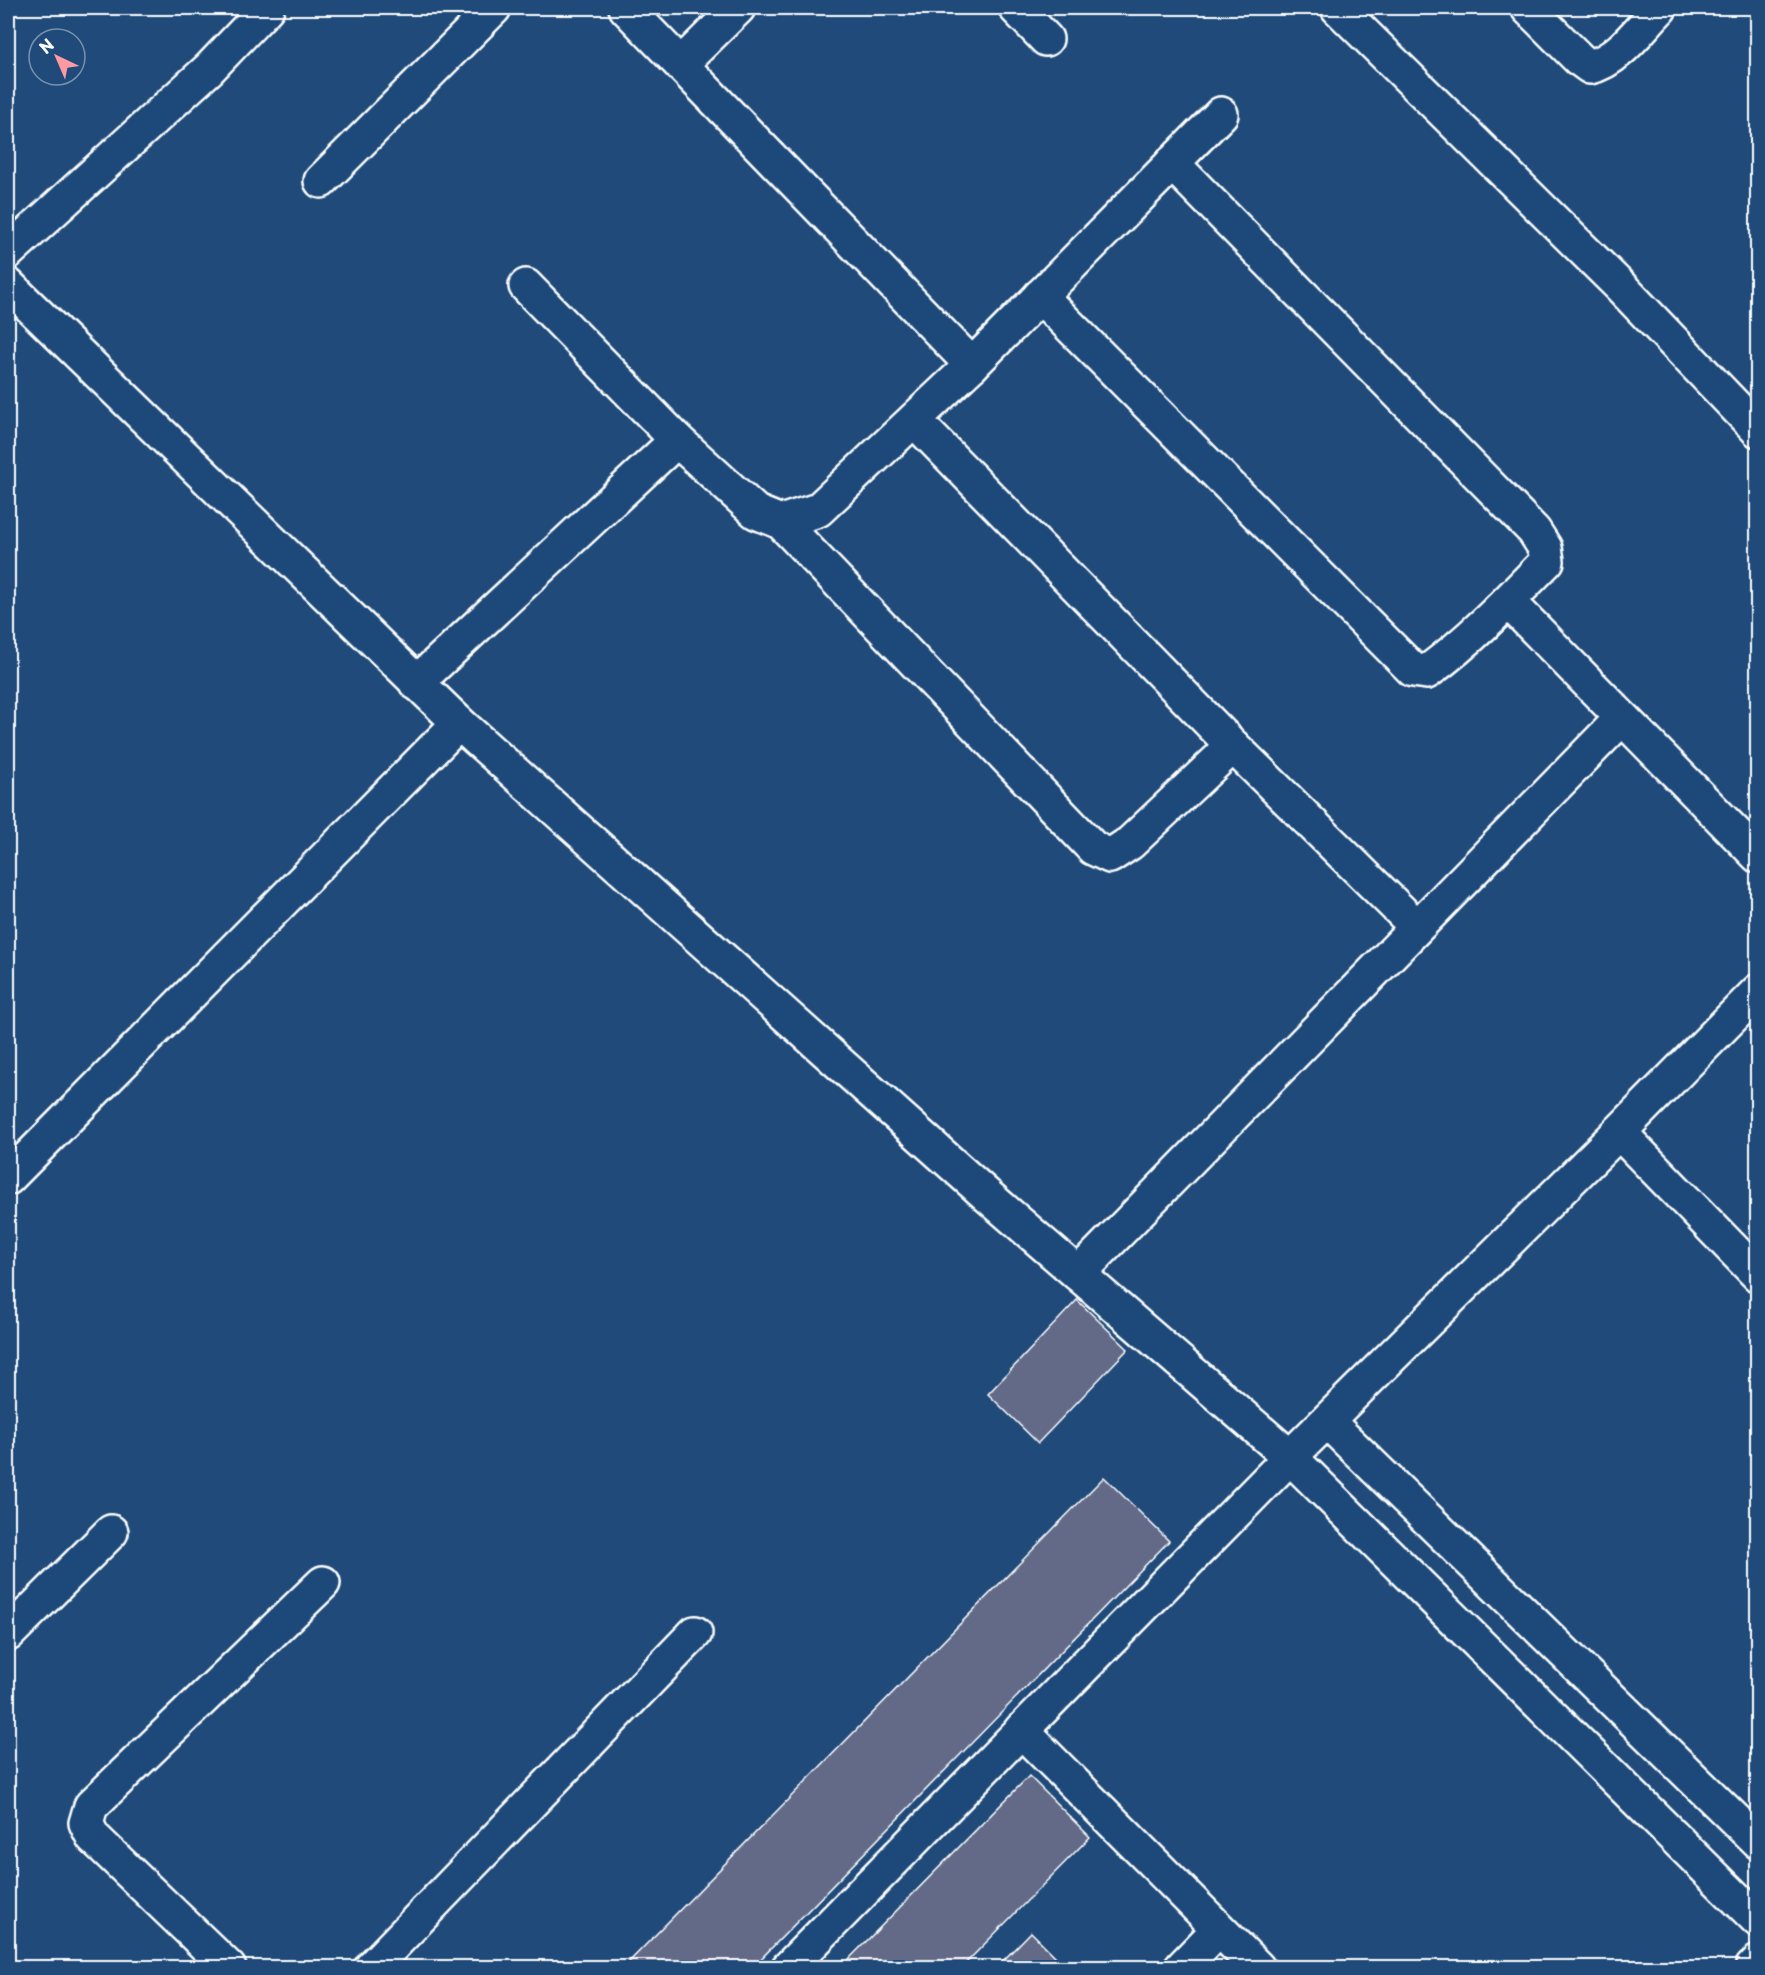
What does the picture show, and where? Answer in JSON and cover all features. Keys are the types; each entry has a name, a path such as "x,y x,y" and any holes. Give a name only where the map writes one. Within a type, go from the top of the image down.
{"street":[{"path":"8,252 209,69 267,8"},
{"path":"321,181 494,8"},
{"path":"626,8 972,365"},
{"path":"681,64 738,8"},
{"path":"1016,8 1046,39"},
{"path":"1338,8 1622,288 1758,430"},
{"path":"1528,8 1590,67 1602,64 1617,52 1660,8"},
{"path":"781,522 818,510 972,365 1221,114"},
{"path":"1040,296 1413,670 1427,672 1434,667 1508,601 1547,561 1545,548 1534,531 1172,163"},
{"path":"8,285 459,723 980,1189 1290,1457 1758,1920"},
{"path":"526,286 677,440 756,513 781,522 1093,848 1110,856 1130,843 1233,746"},
{"path":"914,420 1233,746 1416,927"},
{"path":"416,683 677,440"},
{"path":"1508,601 1758,856"},
{"path":"1078,1274 1622,717"},
{"path":"8,1178 459,723"},
{"path":"788,1968 1290,1457 1758,991"},
{"path":"1618,1132 1758,1275"},
{"path":"1327,1421 1758,1842"},
{"path":"8,1634 111,1532"},
{"path":"229,1968 93,1837 86,1823 92,1806 323,1583"},
{"path":"370,1968 695,1633"},
{"path":"1021,1730 1258,1968"},
{"path":"1180,1968 1219,1929"},
{"path":"1752,1968 1758,1962"}],"building":[{"path":"1077,1300 1128,1349 1038,1443 988,1394"},
{"path":"1104,1477 1169,1541 752,1968 623,1968"},
{"path":"1029,1776 1090,1837 961,1968 840,1968"},
{"path":"1031,1932 1067,1968 996,1968"}]}
